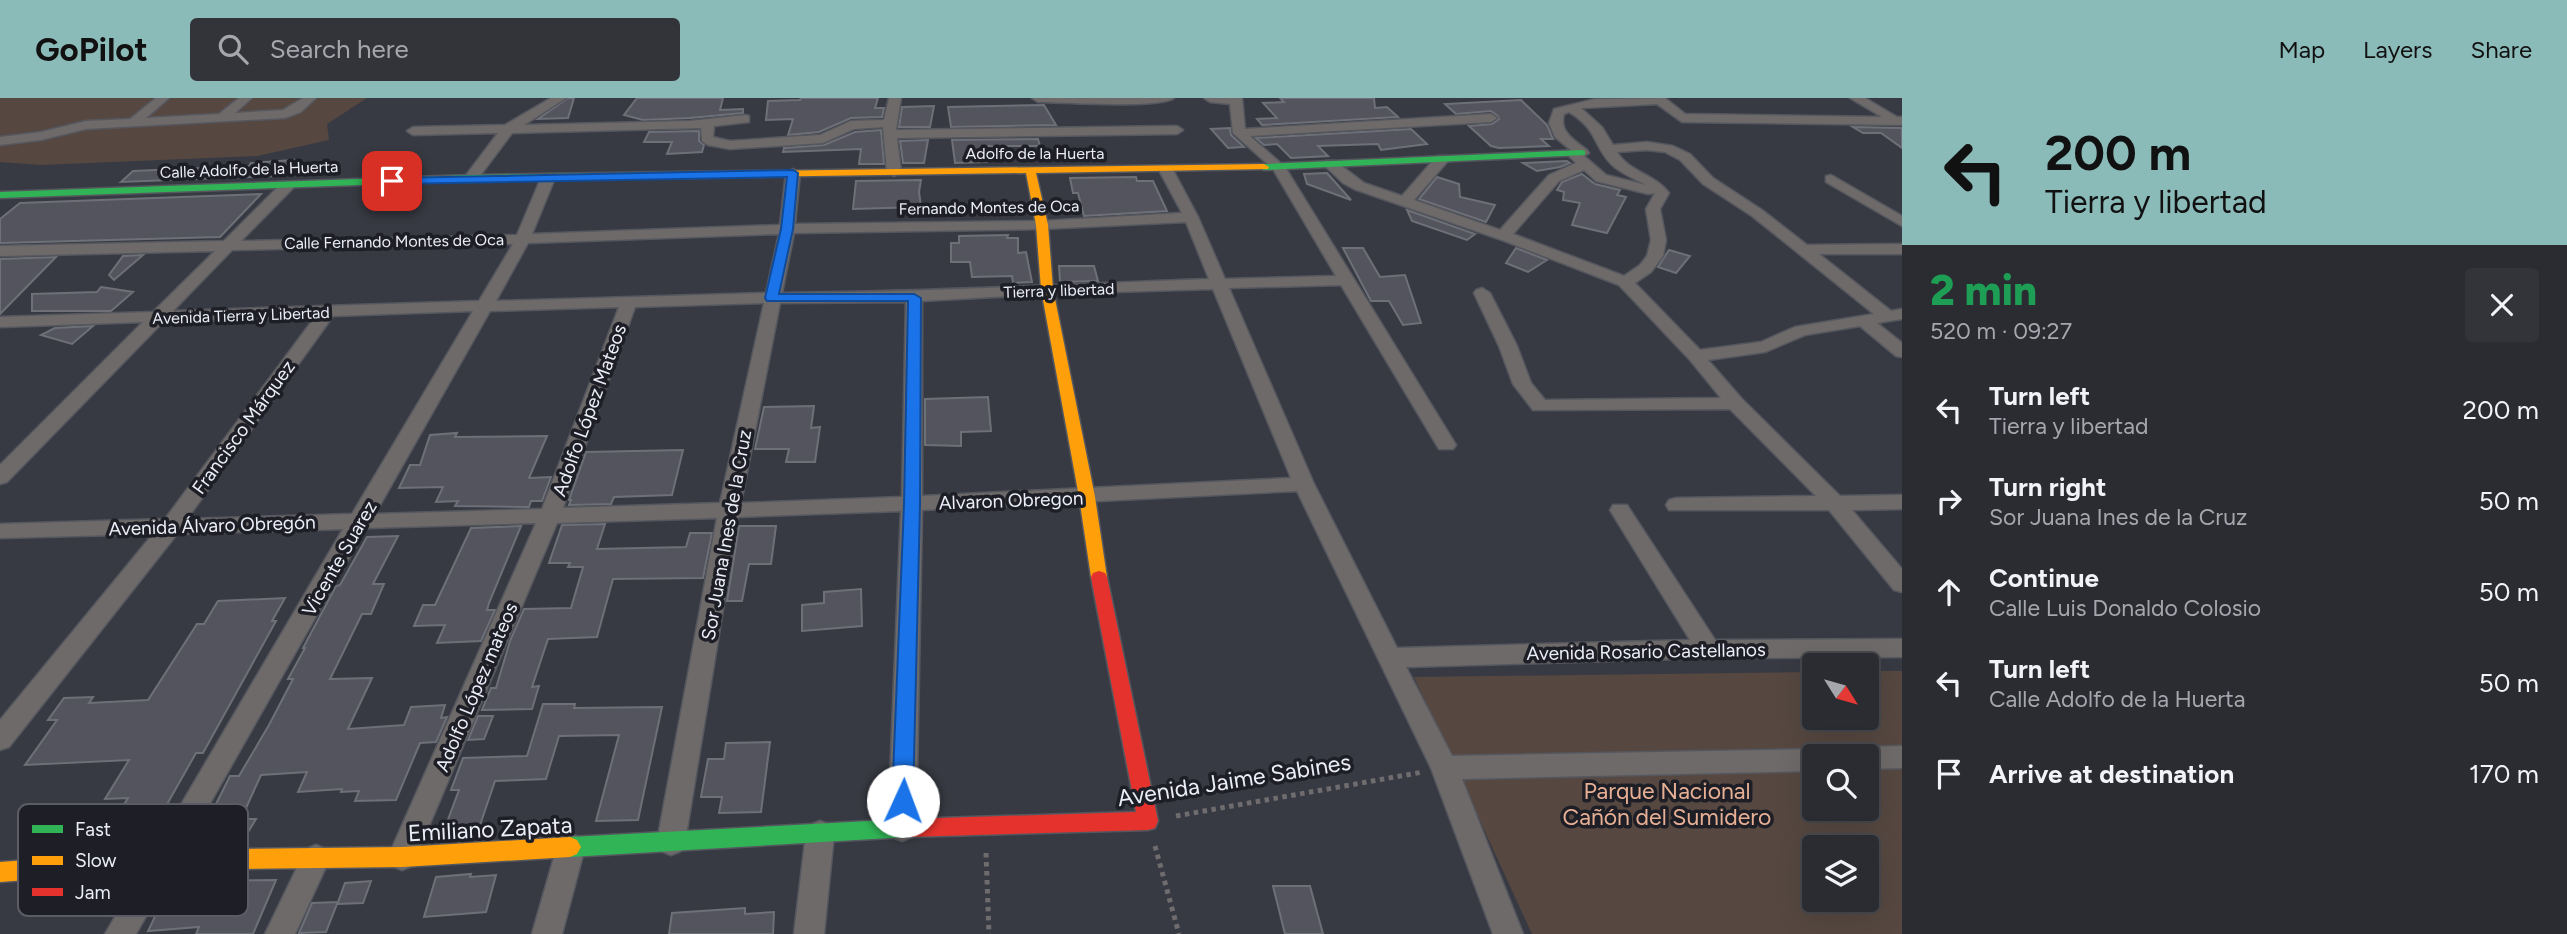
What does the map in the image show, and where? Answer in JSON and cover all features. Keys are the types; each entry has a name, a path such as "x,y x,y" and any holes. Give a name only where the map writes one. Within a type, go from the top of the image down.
{"street":[{"path":"135,121 163,98"},
{"path":"222,118 246,98"},
{"path":"0,141 41,136 86,125 285,114 298,109 310,98"},
{"path":"471,178 508,129 559,98"},
{"path":"894,172 890,128 895,98"},
{"path":"1038,98 1168,98"},
{"path":"1210,98 1236,100 1234,119 1239,133 1278,167 1446,445"},
{"path":"1856,98 1900,120"},
{"path":"1662,193 1601,178 1560,134 1555,123 1558,112 1569,107 1597,102 1659,99 1682,118 1900,120"},
{"path":"1569,107 1585,114 1617,162 1636,176 1657,185 1662,193"},
{"path":"1239,133 1491,118"},
{"path":"413,131 708,124 745,119"},
{"path":"708,124 707,138 730,145 823,139 851,125 890,128 1177,130"},
{"path":"1607,149 1647,146 1668,149 1685,157 1708,181 1757,213 1894,314"},
{"path":"1503,236 1554,178 1580,157"},
{"name":"Adolfo de la Huerta","path":"793,173 1166,170 1442,159 1580,157"},
{"path":"1405,202 1442,159"},
{"path":"1330,164 1348,180 1625,282 1696,356 1735,403 1833,502 1902,584"},
{"path":"1030,170 1042,225 1046,289 1087,497 1101,590 1148,821"},
{"path":"1166,170 1191,217 1304,484 1444,768 1508,934"},
{"name":"Calle Adolfo de la Huerta","path":"0,195 471,178 793,173"},
{"name":"Sor Juana Ines de la Cruz","path":"671,842 729,510 787,229 793,173"},
{"name":"Vicente Suarez","path":"195,804 523,239 548,178"},
{"path":"1832,179 1902,222"},
{"path":"0,477 288,185"},
{"path":"1625,282 1641,276 1656,254 1659,231 1653,209 1662,193"},
{"path":"0,212 23,195"},
{"name":"Fernando Montes de Oca","path":"787,229 1042,225 1191,217"},
{"name":"Calle Fernando Montes de Oca","path":"0,251 523,239 787,229"},
{"path":"1805,250 1902,249"},
{"name":"Tierra y libertad","path":"772,298 914,298 1046,289 1345,279"},
{"path":"1482,293 1508,346 1522,384 1540,406 1735,403"},
{"path":"482,306 772,298"},
{"path":"902,828 912,504 914,298"},
{"name":"Adolfo López Mateos","path":"549,517 628,303"},
{"name":"Avenida Tierra y Libertad","path":"1,323 482,306"},
{"name":"Francisco Márquez","path":"0,739 171,526 328,311"},
{"path":"1696,356 1765,348 1801,331 1894,314"},
{"path":"1862,319 1902,352"},
{"name":"Alvaron Obregon","path":"549,517 1087,497 1304,484"},
{"path":"1676,505 1902,502"},
{"path":"1620,510 1708,649"},
{"name":"Avenida Álvaro Obregón","path":"0,531 549,517"},
{"name":"Adolfo López mateos","path":"402,857 549,517"},
{"name":"Avenida Rosario Castellanos","path":"1390,658 1708,649 1902,648"},
{"path":"1879,758 1902,757"},
{"path":"1444,768 1802,760"},
{"name":"Avenida Jaime Sabines","path":"820,834 902,828 1148,821"},
{"path":"809,934 820,834"},
{"name":"Emiliano Zapata","path":"248,859 402,857 820,834"},
{"path":"547,934 571,847"},
{"path":"280,934 316,858"},
{"name":"Emiliano Zapata","path":"0,872 18,871"},
{"name":"Vicente Suarez","path":"120,934 130,916"}],"path":[{"name":"Avenida Jaime Sabines","path":"1148,821 1444,768"},
{"path":"1148,821 1179,934"},
{"path":"986,827 989,934"}],"green space":[{"path":"0,98 367,98 327,124 329,140 257,156 41,165 0,162"},
{"name":"Parque Nacional Cañón del Sumidero","path":"1880,671 1902,671 1902,934 1532,934 1414,677 1802,672 1802,730 1880,730"}],"building":[{"path":"568,98 574,98 568,118 538,119"},
{"path":"637,98 723,98 720,110 743,109 743,113 643,120 624,115"},
{"path":"878,98 875,108 884,108 882,117 851,118 819,132 788,135 793,119 766,120 768,101"},
{"path":"1280,98 1374,98 1375,108 1387,107 1398,117 1262,125 1257,119 1277,118 1263,103 1284,102"},
{"path":"1521,100 1547,125 1553,139 1541,139 1549,146 1491,146 1469,126 1492,124 1499,119 1498,116 1491,111 1456,114 1445,104"},
{"path":"1044,105 1056,125 951,127 948,107"},
{"path":"934,106 930,127 899,127 902,107"},
{"path":"1853,127 1902,128 1902,148 1881,133 1863,133"},
{"path":"1230,128 1231,135 1244,147 1228,148 1211,129"},
{"path":"1411,129 1427,144 1381,150 1378,144 1318,146 1328,156 1291,158 1277,144 1264,145 1256,138"},
{"path":"881,130 884,164 859,164 861,149 783,152 784,148 824,145 855,132"},
{"path":"699,131 699,141 704,145 702,152 667,154 672,142 644,142 649,132"},
{"path":"1038,139 1040,146 981,146 986,162 955,163 952,140"},
{"path":"928,140 924,163 903,163 900,141"},
{"path":"294,160 278,176 121,182 133,171 249,166 251,163"},
{"path":"1523,163 1570,163 1537,171"},
{"path":"1327,173 1351,200 1307,184 1304,174"},
{"path":"1582,174 1595,184 1620,190 1617,195 1626,197 1607,233 1572,225 1580,203 1563,200 1564,192 1557,190 1562,182"},
{"path":"1136,177 1137,181 1153,181 1167,211 1084,216 1078,193 1073,193 1070,178"},
{"path":"1437,177 1459,184 1460,197 1495,205 1486,222 1419,199"},
{"path":"921,180 921,207 853,209 856,181"},
{"path":"261,194 220,237 0,243 0,219 20,203"},
{"path":"1407,210 1475,234 1467,240 1412,221"},
{"path":"1008,235 1007,238 1018,238 1018,253 1026,252 1032,282 1013,283 1012,276 972,277 970,262 951,262 951,243 959,243 959,236"},
{"path":"1343,248 1363,248 1380,277 1405,275 1421,323 1403,325 1389,301 1371,301"},
{"path":"1516,248 1547,260 1528,272 1506,263"},
{"path":"1669,250 1690,256 1676,273 1658,267"},
{"path":"143,255 114,280 109,275 123,256"},
{"path":"56,257 0,314 0,259"},
{"path":"1059,266 1094,266 1098,281 1060,282"},
{"path":"101,287 133,292 111,311 32,311 32,294 97,292"},
{"path":"93,326 72,344 41,335 55,328"},
{"path":"988,397 991,431 961,432 961,446 925,445 925,399"},
{"path":"814,406 811,428 820,427 815,462 786,462 789,449 755,449 764,407"},
{"path":"457,433 455,437 547,436 529,478 551,477 542,501 531,501 529,507 455,506 458,501 436,502 443,487 399,488 410,465 420,465 430,435"},
{"path":"683,450 672,495 614,497 611,504 569,505 586,452"},
{"path":"605,524 597,549 686,547 690,533 712,533 703,578 613,579 597,637 548,639 532,687 539,686 532,709 482,710 491,688 496,688 510,641 524,609 571,608 583,567 568,567 570,563 549,563 562,525"},
{"path":"521,526 489,603 487,610 495,610 481,641 437,643 445,625 414,626 423,605 435,605 471,528"},
{"path":"739,526 776,526 771,564 749,564 742,601 727,601"},
{"path":"398,536 373,584 384,584 371,614 362,614 330,679 372,678 348,729 404,725 411,707 445,705 441,718 447,717 436,742 420,743 396,800 355,801 359,791 341,792 342,789 298,792 307,772 261,775 248,804 216,804 230,776 239,776 269,725 293,679 288,679 303,648 336,586 340,585 367,537"},
{"path":"861,589 862,626 802,631 802,605 824,603 824,592"},
{"path":"285,598 272,621 276,621 203,753 196,753 167,804 124,804 128,798 105,799 129,760 25,765 57,720 48,720 64,698 93,697 89,703 148,700 197,624 204,624 218,601"},
{"path":"543,704 575,704 574,708 662,707 638,820 596,821 619,735 559,736 546,779 495,781 478,831 443,833 459,790 451,790 463,758 527,756"},
{"path":"478,716 493,716 484,739 468,740"},
{"path":"770,742 761,812 719,813 722,797 701,797 708,759 724,759 726,743"},
{"path":"248,819 256,819 248,832"},
{"path":"471,874 470,877 496,875 486,912 424,917 436,877"},
{"path":"248,880 276,880 253,934 196,934 199,927 148,931 155,916 248,916"},
{"path":"371,881 363,903 337,904 326,932 299,933 312,903 338,902 345,883"},
{"path":"1273,886 1310,886 1323,934 1285,934"},
{"path":"745,908 745,914 774,912 773,934 669,934 672,913"}],"traffic: fast":[{"path":"1264,167 1582,153"},
{"path":"0,195 471,178 680,175"},
{"path":"570,847 907,828"}],"traffic: slow":[{"path":"680,175 1264,167"},
{"path":"1030,170 1042,225 1047,289 1087,497 1099,577"},
{"path":"248,859 402,857 570,847"},
{"path":"0,872 18,871"}],"traffic: jam":[{"path":"907,828 1148,821 1099,577"}],"route":[{"path":"392,181 793,173 787,229 772,298 914,298 912,504 903,801"}]}
